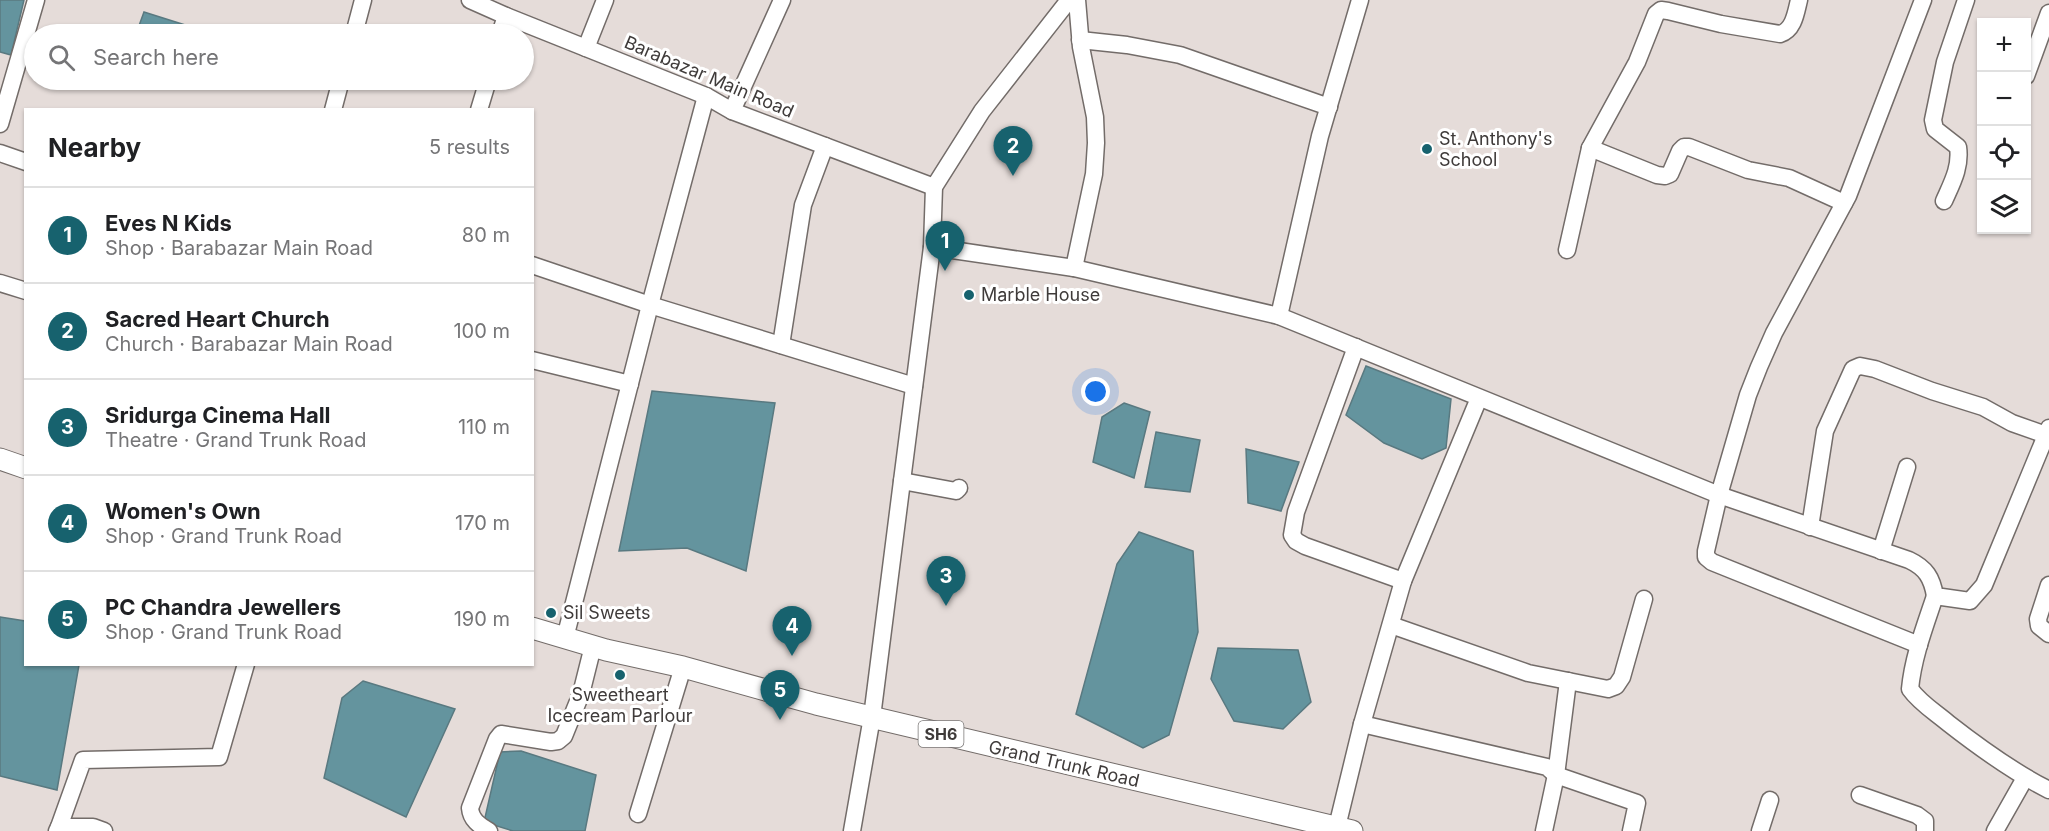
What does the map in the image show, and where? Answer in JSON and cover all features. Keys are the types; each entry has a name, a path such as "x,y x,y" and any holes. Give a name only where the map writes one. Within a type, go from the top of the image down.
{"main road":[{"path":"0,459 24,467"},
{"name":"Grand Trunk Road","path":"534,629 593,646 683,667 872,717 1341,830"}],"street":[{"path":"29,24 36,0"},
{"path":"357,24 363,0"},
{"name":"Barabazar Main Road","path":"470,0 526,24"},
{"path":"586,48 605,0"},
{"path":"732,111 782,0"},
{"path":"852,831 872,717 932,247 934,187 981,111 1069,0"},
{"path":"1074,268 1094,174 1096,143 1095,117 1080,40 1077,0"},
{"path":"1279,316 1320,136 1360,0"},
{"path":"1567,250 1590,148 1637,62 1656,14 1661,10 1721,24 1780,34 1786,32 1790,27 1796,15 1799,0"},
{"path":"1919,645 1712,562 1706,557 1706,551 1719,495 1748,396 1759,367 1774,333 1844,203 1923,0"},
{"path":"1944,201 1958,169 1960,158 1958,147 1935,129 1933,120 1945,62 1966,0"},
{"path":"2027,72 2049,13"},
{"path":"503,24 506,16"},
{"name":"Barabazar Main Road","path":"534,27 706,96 732,111 934,187"},
{"path":"1080,40 1126,45 1180,55 1329,107"},
{"path":"0,124 24,41"},
{"path":"334,108 338,90"},
{"path":"480,108 485,90"},
{"path":"565,638 706,96"},
{"path":"781,345 803,205 825,146"},
{"path":"1590,148 1657,175 1665,176 1670,174 1680,151 1684,147 1689,147 1748,170 1790,178 1844,203"},
{"path":"0,153 24,161"},
{"path":"932,247 1074,268 1279,316 1719,495 1919,565 1929,576 1935,596 1919,645 1910,689 1916,698 2025,778 2049,790"},
{"path":"534,266 650,305 914,386"},
{"path":"0,283 24,290"},
{"path":"1356,347 1307,478 1296,512 1292,535 1296,541 1305,546 1404,581"},
{"path":"534,360 630,384"},
{"path":"1810,527 1825,431 1853,369 1860,366 1875,369 1932,391 1983,407 2012,423 2048,432 1984,585 1970,602 1935,596"},
{"path":"1341,830 1362,724 1390,624 1404,581 1479,398"},
{"path":"1881,551 1907,467"},
{"path":"902,481 946,490 956,491 959,488"},
{"path":"2049,585 2038,619 2039,626 2049,634"},
{"path":"1390,624 1528,673 1608,689 1616,686 1622,677 1644,599"},
{"path":"489,831 478,824 471,815 470,808 497,739 501,734 509,734 551,742 558,741 564,736 581,694 593,646"},
{"path":"104,831 93,827 58,829 83,760 219,757 245,666"},
{"path":"638,814 683,667"},
{"path":"1544,831 1556,775 1568,681"},
{"path":"1362,724 1547,768 1556,775 1637,803 1631,831"},
{"path":"1995,831 2025,778"},
{"path":"1860,795 1917,815 1925,820 1925,831"},
{"path":"1760,831 1770,800"}],"water":[{"path":"0,0 24,0 11,55 0,52"},
{"path":"144,12 182,24 140,24"},
{"path":"1366,366 1451,399 1446,448 1422,459 1384,443 1346,415"},
{"path":"652,391 775,403 746,571 687,548 619,551"},
{"path":"1124,403 1150,412 1134,478 1093,462 1102,417"},
{"path":"1156,432 1200,440 1190,492 1145,487"},
{"path":"1246,449 1299,462 1281,511 1248,503"},
{"path":"1139,532 1193,551 1198,632 1169,735 1143,748 1076,714 1117,564"},
{"path":"0,617 24,621 24,666 79,666 57,790 0,776"},
{"path":"1218,648 1298,650 1311,702 1283,729 1234,721 1211,679"},
{"path":"363,681 455,709 406,817 324,778 342,698"},
{"path":"521,751 596,775 585,831 513,831 484,822 500,752"}],"place":[{"name":"St. Anthony's School","path":"1427,149"},
{"name":"Sacred Heart Church","path":"1013,176"},
{"name":"Eves N Kids","path":"945,271"},
{"name":"Marble House","path":"969,295"},
{"name":"Sridurga Cinema Hall","path":"946,606"},
{"name":"Sil Sweets","path":"551,613"},
{"name":"Women's Own","path":"792,656"},
{"name":"Sweetheart Icecream Parlour","path":"620,675"},
{"name":"PC Chandra Jewellers","path":"780,720"}]}
